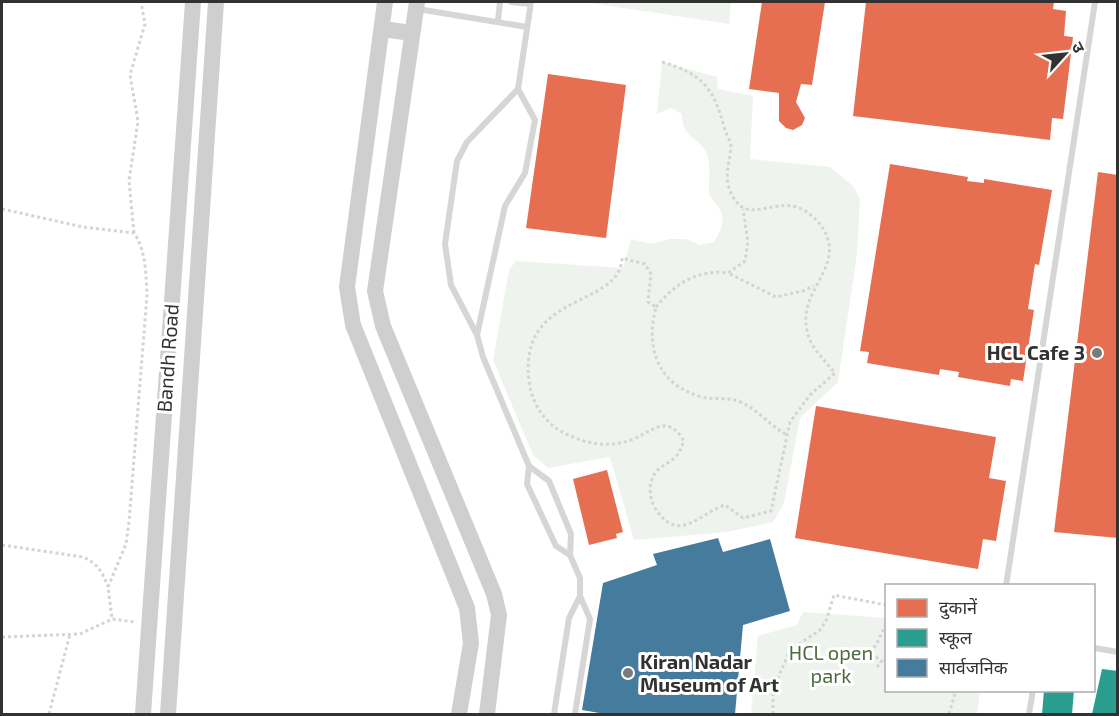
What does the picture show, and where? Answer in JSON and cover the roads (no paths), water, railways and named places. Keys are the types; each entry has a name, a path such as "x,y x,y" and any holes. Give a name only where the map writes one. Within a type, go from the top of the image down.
{"street":[{"name":"Bandh Road","path":"142,714 193,2"},
{"name":"Bandh Road","path":"168,714 216,2"},
{"path":"385,2 346,287 353,325 467,608 471,643 459,714"},
{"path":"417,5 375,291 383,326 494,594 499,615 487,714"},
{"path":"382,29 412,33"}],"lane":[{"path":"498,21 500,2"},
{"path":"511,2 530,3 518,89 467,142 457,161 445,244 451,285 477,335 483,357 529,466 527,484 556,546 570,555"},
{"path":"1006,584 1095,2"},
{"path":"417,5 527,27"},
{"path":"477,335 506,206 525,173 535,120 518,89"},
{"path":"529,466 549,481 571,534 570,555 580,578 580,596 590,619 575,714"},
{"path":"554,714 569,618 580,596"},
{"path":"1095,648 1118,652"},
{"path":"1029,714 1033,692"}],"place":[{"name":"HCL Cafe 3","path":"1097,353"},
{"name":"Kiran Nadar Museum of Art","path":"628,673"}],"park label":[{"name":"HCL open park","path":"831,664"}]}
